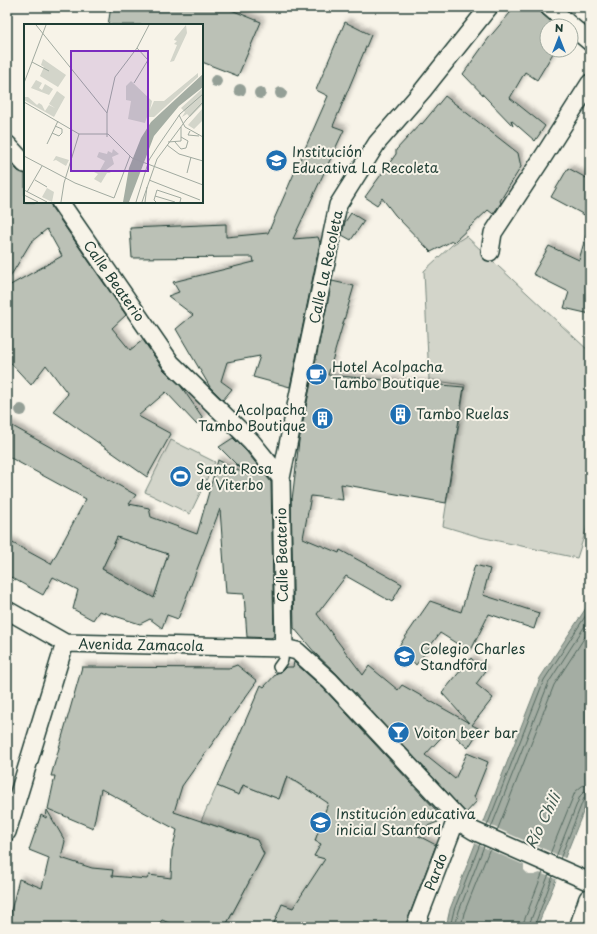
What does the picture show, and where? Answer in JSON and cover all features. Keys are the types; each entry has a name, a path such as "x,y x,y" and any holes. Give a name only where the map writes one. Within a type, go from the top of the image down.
{"main road":[{"path":"582,927 590,900"}],"street":[{"name":"Calle La Recoleta","path":"281,478 338,205 377,143 423,90 489,7"},
{"path":"548,7 561,18"},
{"path":"579,33 590,42"},
{"path":"490,252 493,233 590,83"},
{"path":"7,144 24,163"},
{"name":"Calle Beaterio","path":"61,203 170,363 251,441 281,478 284,648"},
{"name":"Avenida Zamacola","path":"7,610 65,643 284,648"},
{"path":"7,832 65,643"},
{"path":"284,648 297,651 330,681 461,823 474,831 590,882"},
{"name":"Pardo","path":"415,927 457,817"}],"lane":[{"path":"278,667 283,660 284,648"}],"shaded area":[{"path":"466,236 590,352 590,518 577,558 480,537 443,526 465,385 429,380 424,271 452,245"},
{"name":"Santa Rosa de Viterbo","path":"171,440 215,462 190,514 145,492"},
{"path":"117,537 168,554 154,598 102,569"},
{"path":"344,771 315,840 321,844 314,856 326,859 340,856 282,927 225,927 264,854 256,840 201,821 217,786 239,795 243,785 279,799 287,777 319,797 331,772"}],"water":[{"name":"Río Chili","path":"590,602 590,795 537,927 446,927 450,909 540,678"}],"pier":[{"path":"482,822 567,859 558,880 540,873 529,875 524,870 524,865 474,843"}],"building":[{"path":"111,7 224,7 261,22 238,76 203,62 203,24 108,24"},
{"path":"515,7 539,7 542,14 547,18 539,18 539,58 550,58 537,80 525,72 510,98 545,126 535,141 511,120 513,126 463,74 488,39"},
{"path":"345,22 371,35 333,126 344,130 293,239 318,237 320,243 290,387 253,377 260,356 227,362 221,381 232,389 223,400 210,387 176,329 193,315 168,296 179,292 173,282 254,262 253,257 132,258 130,228 226,224 226,237 268,233 328,96 316,90"},
{"path":"445,96 518,153 521,167 500,201 501,203 493,214 488,210 454,242 452,241 431,252 395,215 382,198 377,205 365,197 396,154 396,150 421,123 422,124"},
{"path":"7,159 18,171 24,174 24,203 50,203 52,208 126,315 112,328 130,350 143,340 163,369 180,385 203,418 196,424 166,392 138,416 171,434 147,477 53,411 68,394 46,365 31,385 7,359 7,287 62,256 47,229 31,242 7,282"},
{"path":"568,168 590,180 590,218 551,197"},
{"path":"351,213 364,221 351,240 342,235 345,222"},
{"path":"586,235 590,236 590,314 564,308 569,292 533,274 549,246 579,260"},
{"path":"332,281 354,286 328,375 464,387 446,503 341,484 343,500 311,496 303,538 339,553 340,550 402,584 392,602 346,576 317,614 363,675 369,666 398,690 402,685 469,723 442,693 471,658 485,672 476,684 493,698 472,725 480,729 468,748 448,730 425,755 455,779 467,753 488,762 474,797 477,801 466,813 337,674 316,654 294,628 291,498 292,500 299,441"},
{"path":"7,423 136,495 129,504 149,508 151,517 197,534 218,460 247,475 219,447 233,438 247,452 271,482 274,636 271,638 247,637 244,594 226,593 220,509 178,619 167,615 162,628 150,619 140,624 99,611 93,620 73,609 78,590 53,577 43,595 7,575 7,540 51,564 86,499 7,456","holes":["117,537 168,554 154,598 102,569"]},
{"path":"475,565 490,569 483,595 539,613 534,629 489,614 470,652 440,633 416,665 399,646 430,601 461,612"},
{"path":"294,662 323,688 436,810 438,822 411,832 436,845 405,927 282,927 274,923 282,904 293,908 325,859 314,856 321,844 315,841 328,803 287,776 279,799 243,785 239,795 217,786 261,685 264,687 277,673 281,672 286,667 293,667"},
{"path":"237,665 257,681 182,786 174,812 257,840 264,854 225,927 178,927 162,920 156,927 86,927 88,922 46,927 10,927 11,911 19,879 42,888 49,858 29,850 41,815 46,818 47,810 65,841 61,858 92,868 113,870 112,876 147,879 149,875 171,878 172,851 177,830 101,789 93,828 48,809 55,776 51,776 82,667 229,668"}],"place":[{"name":"Institución Educativa La Recoleta","path":"276,160"},
{"name":"Hotel Acolpacha Tambo Boutique","path":"316,375"},
{"name":"Tambo Ruelas","path":"401,414"},
{"name":"Acolpacha Tambo Boutique","path":"322,418"},
{"name":"Santa Rosa de Viterbo","path":"180,477"},
{"name":"Colegio Charles Standford","path":"405,657"},
{"name":"Voiton beer bar","path":"399,733"},
{"name":"Institución educativa inicial Stanford","path":"321,822"}]}
